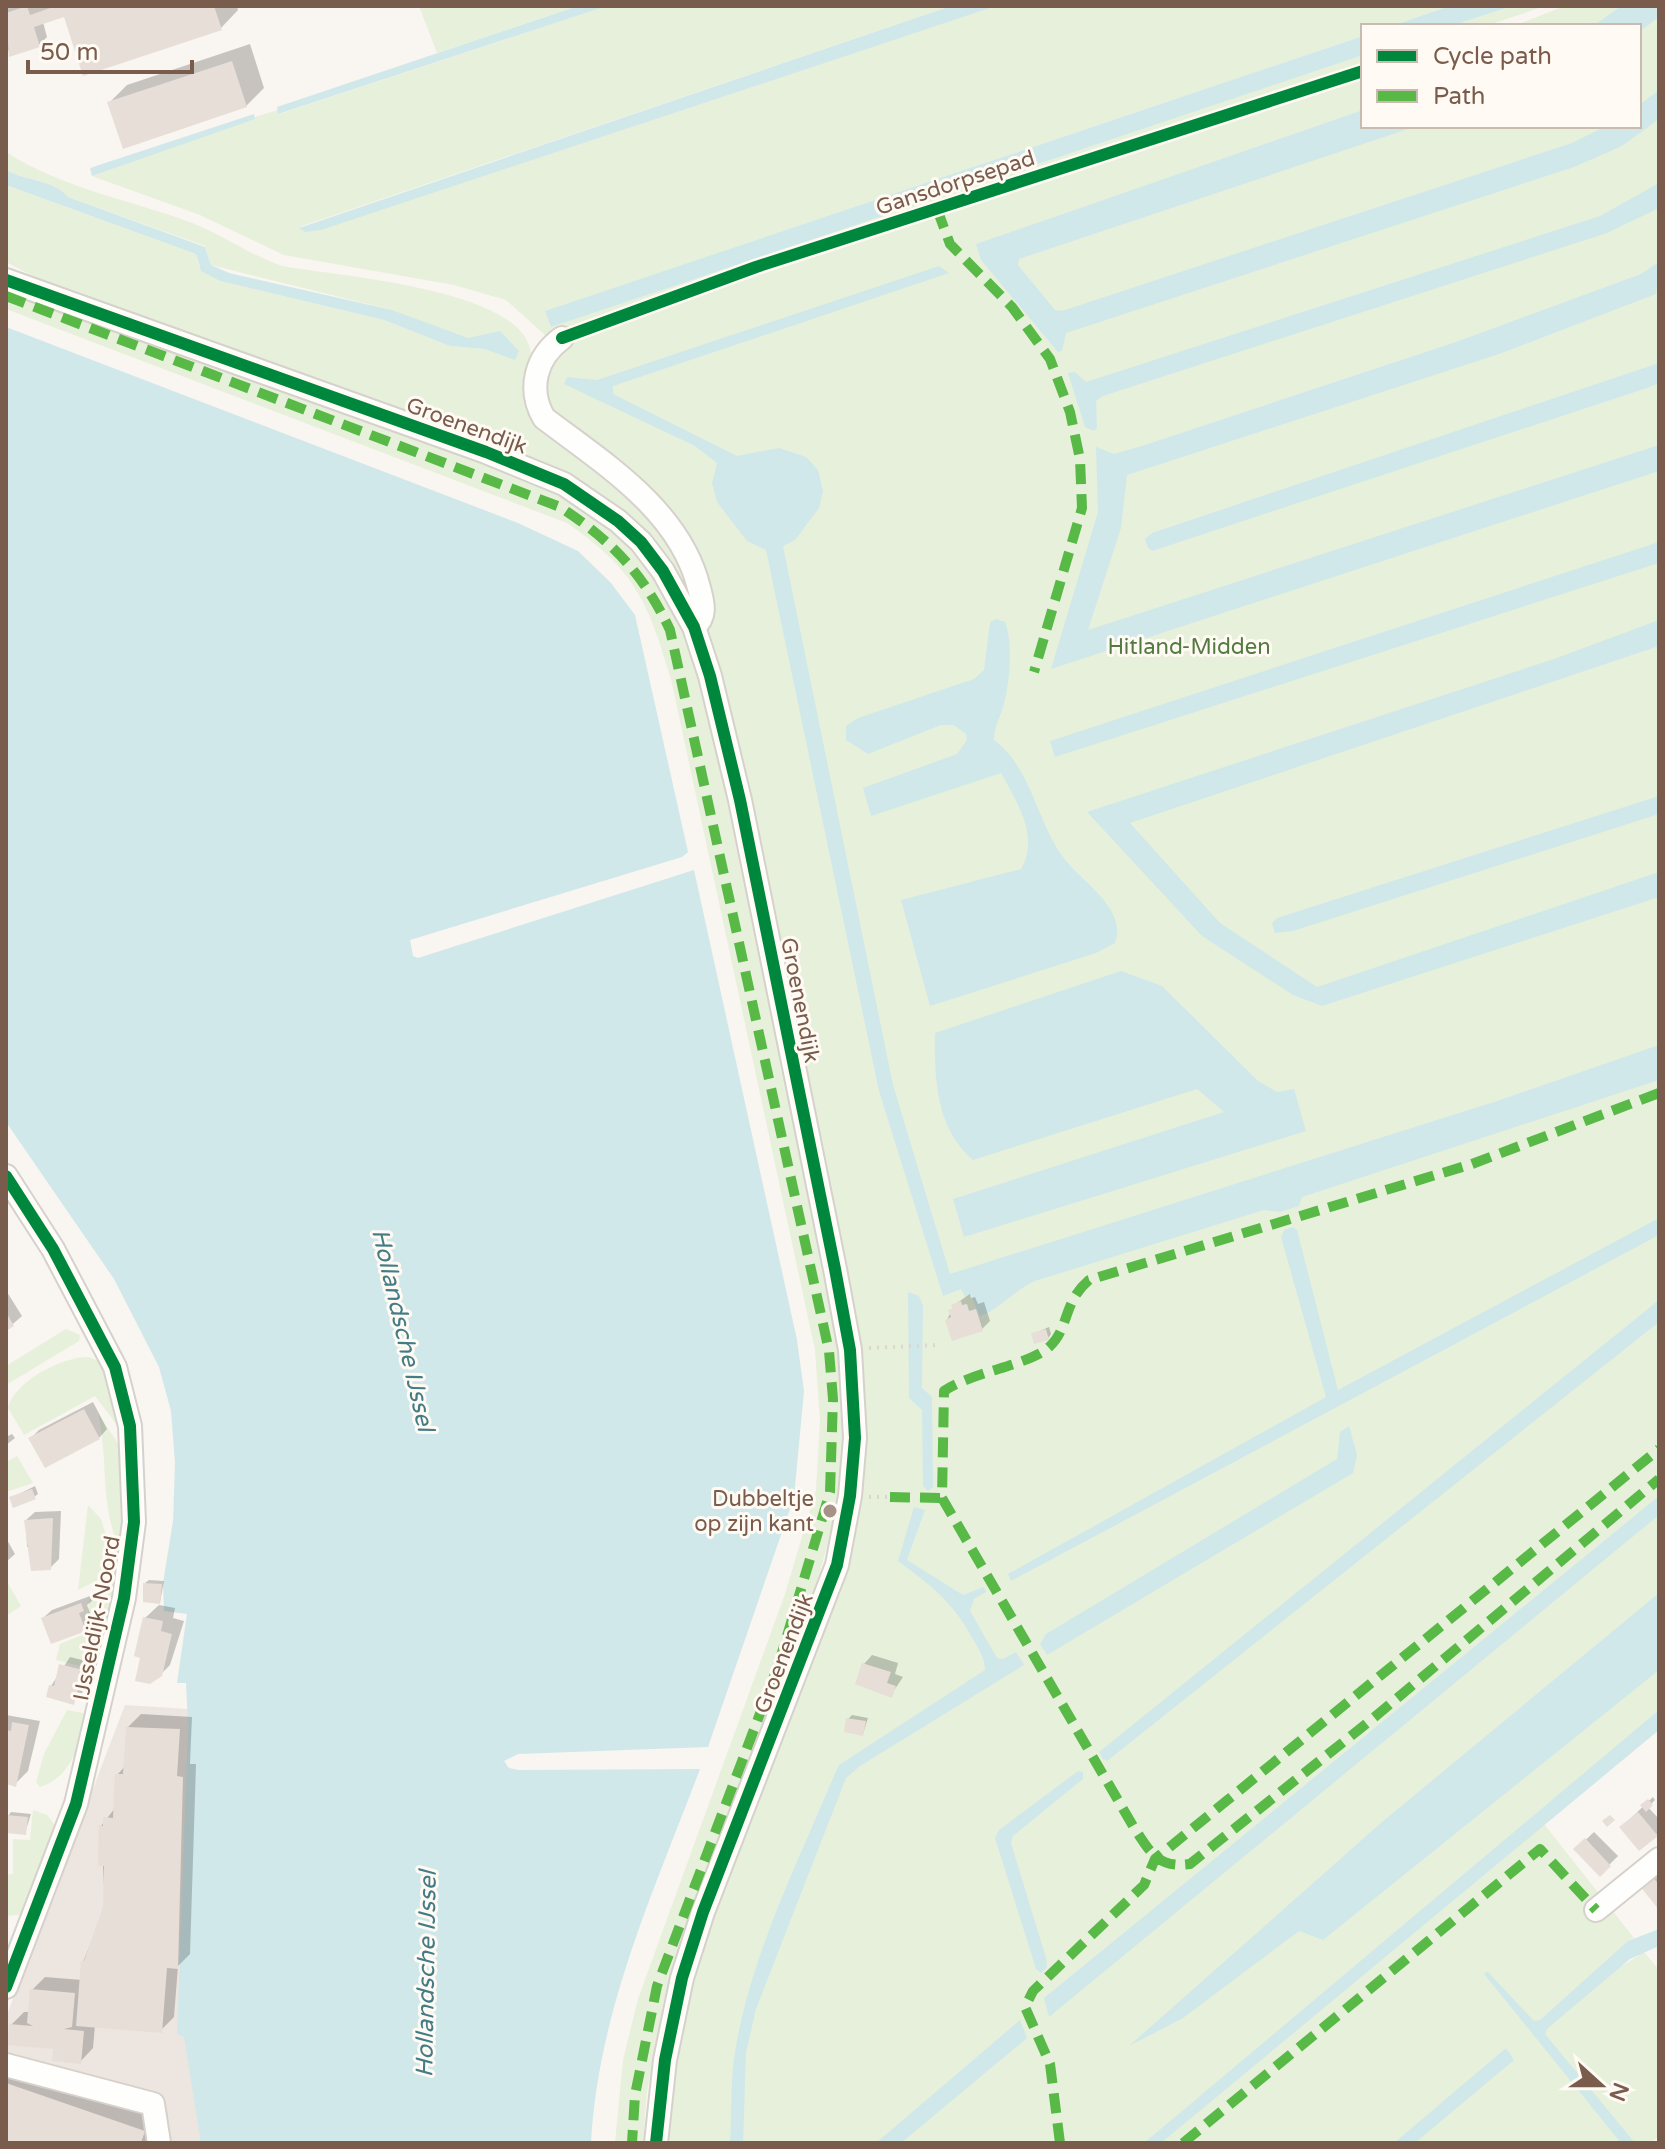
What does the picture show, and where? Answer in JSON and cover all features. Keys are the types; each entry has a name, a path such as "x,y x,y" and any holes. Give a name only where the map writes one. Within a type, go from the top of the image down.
{"street":[{"name":"Groenendijk","path":"6,280 530,468 564,484 618,521 641,542 663,571 694,627 710,676 740,800 835,1269 850,1350 855,1438 850,1496 837,1565 703,1912 682,1978 665,2060 656,2143"},
{"path":"562,338 547,349 537,371 534,389 537,406 544,418 629,484 668,527 689,563 701,594 703,615 694,627"},
{"name":"IJsseldijk-Noord","path":"6,1176 64,1268 115,1367 130,1426 134,1490 133,1533 124,1598 76,1804 6,1987"},
{"path":"1596,1910 1659,1859"},
{"path":"6,2065 153,2104 159,2143"}],"path":[{"path":"861,1349 939,1345"}],"shaded area":[{"path":"125,1705 218,1711 246,2143 6,2143 6,2017"}],"green space":[{"path":"419,6 578,6 437,53"},
{"path":"607,6 951,6 302,226 305,232 996,6 1450,6 1397,24 1361,24 1361,37 546,311 551,327 780,244 1361,56 1361,67 768,258 557,336 546,336 506,300 454,285 284,255 200,215 92,176 255,117 278,110 279,114"},
{"path":"1512,6 1545,6 1492,24 1457,24"},
{"name":"Hitland-Midden","path":"1565,6 1659,6 1659,1718 1518,1845 1544,1824 1634,1938 1628,1941 1622,1966 1644,1952 1659,1970 1659,2136 1651,2143 661,2143 673,2051 696,1955 832,1595 839,1596 846,1576 843,1574 848,1273 693,603 624,518 60,290 6,262 6,185 196,254 199,267 220,281 384,320 450,346 484,349 515,360 392,310 211,265 205,246 68,197 55,187 6,170 6,152 73,184 192,223 282,266 418,288 488,309 513,324 528,343 532,358 525,399 536,420 553,433 559,420 546,394 545,371 568,342 594,329 772,266 1361,76 1361,128 1641,128 1641,24 1519,24"},
{"path":"6,282 544,483 596,514 630,544 659,583 691,650 706,698 840,1338 845,1435 842,1491 816,1586 664,2000 647,2091 643,2143 615,2143 623,2060 638,1999 785,1594 816,1490 820,1421 815,1350 663,652 646,608 624,573 567,523 6,309"},
{"path":"66,1329 80,1335 79,1341 6,1385 6,1366"},
{"path":"89,1357 103,1363 120,1429 95,1396 24,1435 8,1408 20,1388 54,1366"},
{"path":"98,1413 124,1453 126,1482 119,1548 106,1497"},
{"path":"17,1456 33,1483 6,1492 6,1462"},
{"path":"88,1505 101,1519 113,1559 98,1580 78,1590"},
{"path":"116,1579 97,1670 56,1660 60,1644 87,1633 89,1598"},
{"path":"6,1580 21,1606 6,1616"},
{"path":"67,1710 88,1714 82,1736 73,1758 60,1776 40,1787 36,1782 44,1754"},
{"path":"33,1810 47,1815 57,1828 24,1914 6,1916 6,1875 13,1874 13,1839 30,1840"}],"water":[{"path":"578,6 607,6 278,114 277,107"},
{"path":"951,6 996,6 321,230 305,232 299,228"},
{"path":"1450,6 1512,6 1457,24 1397,24"},
{"path":"1621,6 1659,6 1659,17 1641,30 1641,24 1596,24"},
{"path":"1361,37 1361,56 551,327 545,311"},
{"path":"1659,90 1659,119 1622,146 1574,167 1066,333 1062,351 1058,352 981,260 976,244 1361,111 1361,128 1411,128 1019,259 1018,265 1055,310 1062,311 1572,143 1602,128 1641,128 1641,104"},
{"path":"254,114 255,119 92,176 90,168"},
{"path":"6,170 55,187 68,197 205,247 211,265 229,273 392,310 468,338 500,331 519,351 515,360 484,349 450,346 384,320 220,281 201,271 196,254 6,185"},
{"path":"1659,183 1659,208 1607,233 1103,396 1096,401 1097,428 1094,431 1085,427 1068,373 1075,372 1086,382 1600,216"},
{"path":"1659,262 1656,294 1499,354 1127,475 1121,528 1088,630 1659,445 1659,471 1051,669 1098,512 1096,447 1114,454 1145,445 1456,342 1641,274"},
{"path":"939,266 949,273 613,386 613,394 737,456 779,448 806,457 818,470 823,491 819,508 795,540 783,546 893,1085 950,1274 1497,1101 1659,1045 1659,1080 1302,1197 1299,1206 1280,1212 1264,1210 1035,1281 980,1316 971,1295 965,1297 961,1289 943,1296 879,1091 766,550 747,541 717,502 712,483 717,463 695,446 564,384 567,377 597,380"},
{"name":"Hollandsche IJssel","path":"6,327 518,523 578,551 611,583 635,615 688,852 682,857 410,940 413,956 418,958 694,870 797,1340 804,1391 794,1497 708,1747 518,1754 504,1761 509,1768 519,1770 700,1769 647,1906 616,1999 596,2094 591,2143 201,2143 184,2037 177,2034 188,1727 186,1683 177,1683 187,1614 164,1611 163,1583 173,1521 175,1463 171,1411 159,1367 114,1279 6,1122"},
{"path":"1659,363 1659,383 1647,388 1152,551 1148,548 1145,539 1152,533"},
{"path":"1659,542 1659,563 1055,757 1050,741"},
{"path":"996,619 1005,622 1008,630 1010,662 1006,694 994,740 1017,764 1063,857 1109,907 1117,930 1115,943 1096,953 930,1006 901,900 1021,869 1028,845 1024,820 1001,773 871,816 863,788 957,754 967,740 966,734 954,725 941,725 868,754 846,740 846,726 858,718 974,679 984,670 990,622"},
{"path":"1659,620 1659,646 1130,823 1220,923 1317,987 1659,872 1659,897 1322,1006 1293,995 1202,936 1087,812 1554,659"},
{"path":"1659,796 1659,814 1293,931 1275,933 1272,923 1277,918"},
{"path":"1121,971 1162,986 1258,1081 1277,1092 1294,1089 1306,1131 964,1237 953,1199 1224,1112 1197,1089 973,1160 961,1147 944,1118 940,1102 935,1067 935,1033"},
{"path":"1659,1218 1659,1235 1011,1581 1008,1574 1326,1397 1281,1237 1284,1230 1293,1227 1297,1230 1338,1390"},
{"path":"908,1292 919,1296 923,1306 922,1388 932,1397 933,1487 928,1491 923,1486 922,1410 909,1398"},
{"path":"1659,1300 1659,1322 1107,1761 1103,1759 1099,1752"},
{"path":"1349,1426 1357,1455 1353,1473 1047,1655 1040,1644 1046,1634 1337,1459 1340,1432"},
{"path":"1659,1496 1659,1515 1049,2017 1044,1998"},
{"path":"914,1507 925,1510 907,1560 963,1595 984,1587 986,1592 974,1599 970,1611 997,1658 1003,1659 1016,1652 1024,1665 860,1766 846,1778 756,2009 746,2053 743,2143 730,2143 734,2058 754,1975 778,1906 839,1765 985,1670 980,1652 950,1605 898,1561"},
{"path":"1659,1593 1659,1670 1323,1940 1299,1931 1183,2018 1129,2046 1382,1822"},
{"path":"1659,1710 1659,1730 1161,2143 1144,2143"},
{"path":"1078,1771 1083,1772 1083,1779 1013,1836 1011,1843 1046,1958 1047,1967 1041,1973 1036,1969 995,1838 999,1830"},
{"path":"1659,1929 1659,1946 1630,1959 1548,2028 1545,2034 1635,2143 1621,2143 1484,1974 1487,1971 1534,2021 1540,2020 1628,1941"},
{"path":"1020,2020 1027,2038 901,2143 876,2143"},
{"path":"1506,2048 1514,2060 1415,2143 1394,2143"}],"building":[{"path":"27,6 30,15 56,6 214,6 222,30 83,76 64,17 34,27 40,47 9,57 6,13"},
{"path":"232,61 247,107 123,149 107,102"},
{"path":"961,1301 962,1305 967,1304 969,1311 976,1309 983,1331 952,1341 945,1320 951,1317 948,1310 953,1308 951,1305"},
{"path":"6,1312 14,1326 6,1331"},
{"path":"1046,1329 1049,1340 1034,1344 1031,1333"},
{"path":"84,1409 100,1439 45,1468 28,1438"},
{"path":"32,1489 36,1499 13,1508 9,1497"},
{"path":"53,1518 51,1570 31,1571 24,1520"},
{"path":"143,1583 162,1584 160,1604 143,1602"},
{"path":"81,1603 84,1611 79,1613 86,1631 51,1644 41,1618"},
{"path":"143,1617 163,1621 161,1631 172,1634 162,1676 150,1684 135,1681 140,1658 134,1656"},
{"path":"862,1663 891,1672 887,1683 896,1686 892,1698 855,1684"},
{"path":"59,1664 83,1670 74,1705 46,1697 49,1685 54,1686"},
{"path":"846,1718 866,1721 863,1736 844,1732"},
{"path":"12,1722 29,1725 16,1787 6,1784 6,1730 11,1731"},
{"path":"126,1727 180,1729 177,1776 183,1777 178,1969 167,1968 162,2033 76,2026 81,1961 84,1961 103,1907 104,1866 98,1866 99,1825 103,1826 103,1817 113,1818 115,1774 123,1774"},
{"path":"1648,1799 1653,1805 1646,1812 1640,1805"},
{"path":"1638,1812 1658,1836 1639,1851 1619,1827"},
{"path":"6,1815 28,1817 26,1835 6,1833"},
{"path":"1610,1815 1615,1820 1607,1827 1602,1821"},
{"path":"1585,1838 1611,1866 1600,1877 1573,1849"},
{"path":"1652,1876 1659,1885 1659,1910 1640,1886"},
{"path":"30,1989 75,1993 72,2027 64,2029 84,2031 81,2064 52,2061 53,2049 8,2045 9,2024 33,2026 27,2023"},
{"path":"6,2083 145,2131 141,2143 6,2143"}],"marked path":[{"path":"937,209 950,244 1012,307 1050,359 1070,412 1080,459 1082,508 1034,672"},
{"path":"6,296 560,507 611,546 624,560 649,592 670,630 829,1351 833,1399 830,1492 778,1666 657,1986 635,2095 632,2143"},
{"path":"1659,1093 1472,1164 1089,1280 1074,1298 1060,1333 1048,1348 944,1391 942,1498 1133,1826 1155,1856 1169,1864 1179,1865 1190,1864 1371,1720 1659,1479"},
{"path":"1060,2143 1050,2064 1025,2007 1033,1991 1144,1885 1155,1859 1659,1449"},
{"path":"890,1497 942,1498"},
{"path":"1183,2143 1540,1849 1596,1910"}],"cycle path":[{"name":"Gansdorpsepad","path":"562,338 756,267 1361,72"},
{"path":"6,280 486,452 564,484 618,521 641,542 663,571 694,627 710,676 740,800 835,1269 850,1350 855,1438 850,1496 837,1565 703,1912 682,1978 665,2060 656,2143"},
{"path":"6,1176 53,1249 115,1367 130,1426 134,1522 124,1598 76,1804 6,1987"}],"place":[{"name":"Dubbeltje op zijn kant","path":"830,1511"}]}
